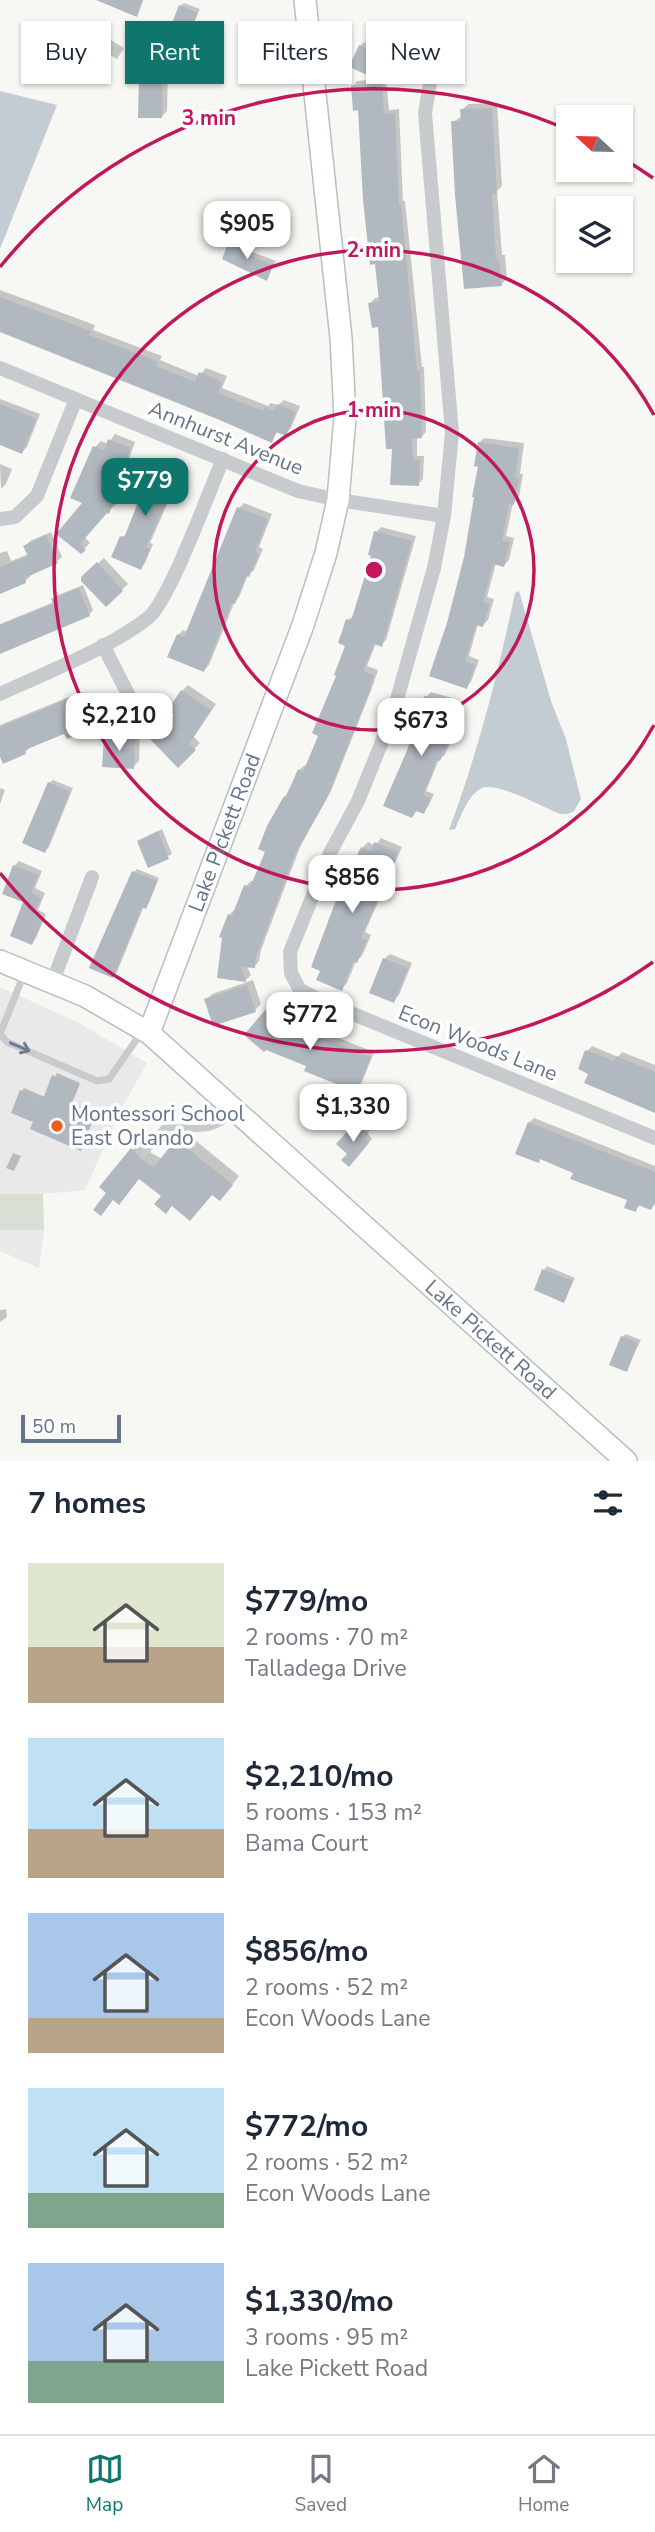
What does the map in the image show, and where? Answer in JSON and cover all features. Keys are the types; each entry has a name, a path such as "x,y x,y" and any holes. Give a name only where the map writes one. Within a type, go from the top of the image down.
{"main road":[{"name":"Lake Pickett Road","path":"305,0 341,338 345,417 338,500 323,564 303,625 146,1031 626,1461"},
{"path":"0,961 53,981 107,1007 146,1031"}],"street":[{"name":"Econ Woods Lane","path":"430,84 425,113 452,433 444,516 434,568 392,717 358,800 330,853 290,952 291,973 300,990 324,1002 655,1138"},
{"name":"Annhurst Avenue","path":"0,368 298,491 338,500 444,516"},
{"path":"0,519 15,517 37,496 76,399"},
{"path":"0,694 103,645 150,617 169,585 223,459"},
{"path":"103,645 128,694"},
{"path":"53,981 92,877"}],"lane":[{"path":"25,970 1,1034 7,1042 97,1081 109,1079 146,1031"},
{"path":"144,1154 164,1128 210,1128 222,1124 237,1111"}],"shaded area":[{"path":"0,91 57,105 0,249"},
{"path":"519,591 551,701 566,739 581,799 574,811 562,814 506,790 482,788 469,800 455,829 449,830 486,713 515,593"},
{"name":"Montessori School East Orlando","path":"0,987 79,1023 147,1063 118,1115 85,1190 43,1194 44,1230 39,1268 0,1251"},
{"path":"0,1194 43,1194 44,1230 0,1230"}],"building":[{"path":"96,0 143,0 137,17"},
{"path":"179,5 198,13 195,21 173,21"},
{"path":"359,45 366,48 366,74 352,68 352,60"},
{"path":"139,84 163,84 162,118 138,118"},
{"path":"382,84 384,114 395,113 399,205 417,371 420,371 422,438 412,439 413,460 420,460 419,486 390,485 392,449 386,449 378,327 372,328 368,303 379,301 375,264 370,265 358,110 353,111 351,85"},
{"path":"492,108 497,194 492,194 496,260 499,260 502,286 464,289 451,121 461,121 460,109"},
{"path":"229,241 244,247 241,252 273,265 267,281 222,259"},
{"path":"0,297 91,331 89,335 157,361 156,366 195,382 199,372 222,382 218,393 263,411 265,407 274,411 277,404 296,412 286,436 276,432 272,443 0,332"},
{"path":"0,404 36,419 22,454 0,445"},
{"path":"108,439 131,448 123,467 116,464 107,487 118,491 109,514 107,513 80,544 86,550 81,554 56,534 82,503 70,498 93,446 104,450"},
{"path":"478,442 519,448 515,478 519,479 514,505 509,504 502,541 510,542 504,567 493,564 483,602 490,604 483,627 476,625 465,661 475,665 467,689 429,676 447,623 464,557 478,467 474,466"},
{"path":"147,467 177,479 146,547 150,549 141,570 111,557 120,536 124,538 142,492 138,491"},
{"path":"237,507 268,519 255,552 259,554 249,577 246,576 235,604 232,603 204,672 167,657 177,634 184,637"},
{"path":"374,531 412,541 382,647 374,644 363,671 374,675 368,695 327,798 295,854 256,957 255,968 241,967 246,982 217,978 222,938 219,937 228,914 232,916 244,885 250,887 265,852 258,849 267,826 284,796 286,797 298,769 303,772 318,736 312,733 336,676 334,675 345,646 338,643 346,619 351,621 371,556 368,555"},
{"path":"46,535 58,563 25,578 26,583 0,594 0,567 28,556 23,546"},
{"path":"97,562 123,591 106,607 81,581 81,577"},
{"path":"79,588 90,616 0,654 0,625 53,604 51,599"},
{"path":"181,690 211,710 189,744 196,750 178,768 150,739 174,715 167,711"},
{"path":"75,696 90,730 67,739 64,734 25,750 26,754 3,764 0,757 0,727"},
{"path":"424,696 455,704 446,736 450,738 440,761 437,760 423,795 430,798 424,814 416,811 412,818 383,806 408,748"},
{"path":"104,737 135,738 134,769 102,767"},
{"path":"48,782 70,792 45,853 22,843"},
{"path":"158,831 169,859 148,868 137,841"},
{"path":"374,842 398,852 361,938 367,940 357,963 353,962 342,991 316,980 320,971 311,967 338,895 361,847 371,851"},
{"path":"13,865 38,875 31,893 41,898 34,915 43,919 32,945 10,936 23,902 2,894"},
{"path":"132,871 157,881 146,909 142,907 113,978 89,968"},
{"path":"383,958 408,968 394,1003 369,993"},
{"path":"247,985 256,1012 213,1026 204,999"},
{"path":"265,1010 287,1029 289,1024 371,1057 356,1092 304,1071 306,1066 266,1050 264,1052 244,1035"},
{"path":"585,1050 614,1061 616,1056 655,1072 655,1113 584,1083 588,1074 578,1069"},
{"path":"52,1075 79,1086 71,1105 95,1115 81,1151 30,1129 33,1122 11,1113 20,1090 43,1099"},
{"path":"356,1122 369,1134 365,1138 369,1143 349,1167 341,1160 347,1154 336,1144"},
{"path":"528,1122 655,1172 655,1202 651,1210 638,1205 636,1212 624,1208 627,1200 570,1179 573,1173 540,1159 539,1163 515,1154"},
{"path":"176,1139 233,1185 220,1201 212,1195 190,1221 172,1206 166,1214 154,1204 161,1196 139,1179 119,1205 113,1200 101,1216 93,1210 106,1193 99,1187 131,1148 154,1167"},
{"path":"542,1269 573,1281 564,1303 534,1290"},
{"path":"621,1336 638,1343 627,1372 609,1365"}],"place":[{"name":"Montessori School East Orlando","path":"57,1126"}]}
